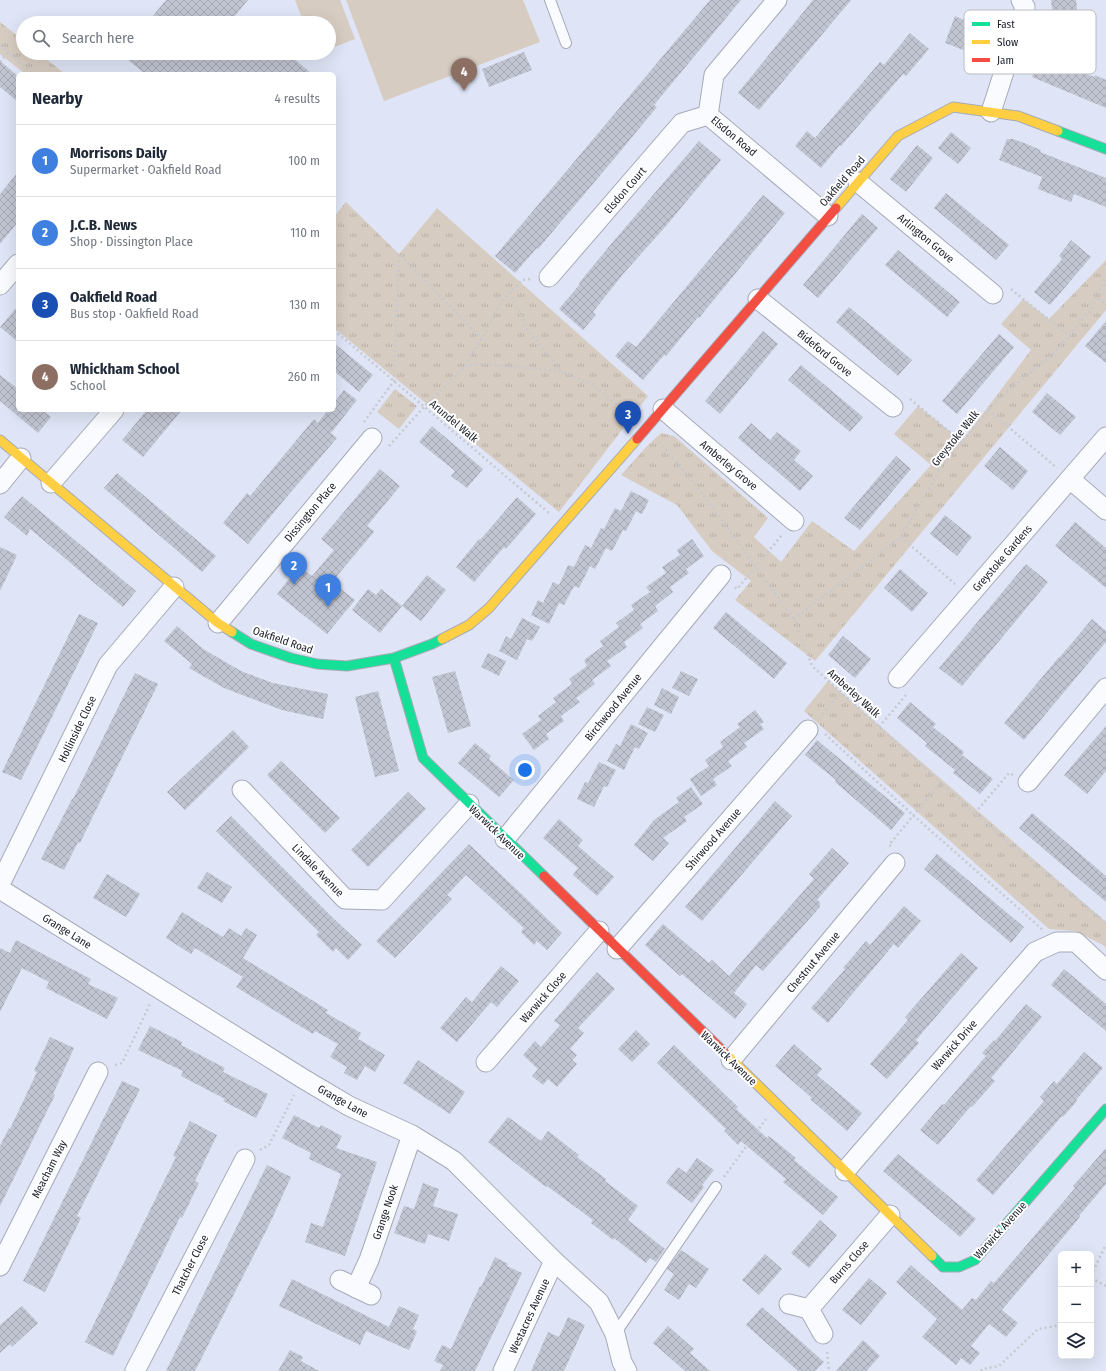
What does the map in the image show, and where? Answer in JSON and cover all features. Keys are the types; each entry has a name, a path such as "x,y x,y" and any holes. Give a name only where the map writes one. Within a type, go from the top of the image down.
{"street":[{"name":"Elsdon Road","path":"777,0 714,75 708,115 828,216"},
{"path":"1021,0 1025,7 1024,10"},
{"path":"991,112 1003,74"},
{"name":"Oakfield Road","path":"0,440 218,623 251,644 291,658 317,664 347,666 394,658 432,644 469,625 489,608 563,525 898,136 953,107 1018,116 1106,149"},
{"name":"Elsdon Court","path":"549,277 682,123 708,115"},
{"name":"Arlington Grove","path":"858,182 993,294"},
{"path":"0,285 16,266"},
{"name":"Bideford Grove","path":"758,299 893,407"},
{"name":"Amberley Grove","path":"663,409 794,521"},
{"path":"51,483 112,412"},
{"name":"Greystoke Gardens","path":"898,678 1106,437"},
{"name":"Dissington Place","path":"218,623 372,438"},
{"path":"0,484 21,458"},
{"path":"1070,479 1106,510"},
{"name":"Birchwood Avenue","path":"505,840 721,575"},
{"name":"Hollinside Close","path":"0,884 108,665 174,587"},
{"name":"Warwick Avenue","path":"394,658 423,758 468,804 943,1267 959,1267 975,1260 1106,1109"},
{"path":"1028,782 1106,688"},
{"name":"Shirwood Avenue","path":"617,949 814,727"},
{"name":"Lindale Avenue","path":"242,790 345,899 382,900 468,804"},
{"name":"Chestnut Avenue","path":"731,1060 895,863"},
{"name":"Grange Lane","path":"0,889 302,1078 349,1106 412,1136 454,1160 554,1261 599,1302 615,1334 622,1362 627,1371"},
{"name":"Warwick Close","path":"486,1062 599,931"},
{"path":"1066,942 1106,970"},
{"name":"Warwick Drive","path":"845,1171 1035,952 1066,942"},
{"name":"Meacham Way","path":"0,1266 98,1072"},
{"name":"Grange Nook","path":"356,1287 368,1260 412,1136"},
{"name":"Thatcher Close","path":"135,1371 245,1159"},
{"name":"Burns Close","path":"809,1309 890,1215"},
{"name":"Westacres Avenue","path":"503,1371 554,1261"},
{"path":"789,1304 809,1309 824,1334"}],"lane":[{"path":"550,0 566,44"},
{"path":"615,1334 716,1187"}],"path":[{"path":"0,46 16,59"},
{"path":"0,62 8,52"},
{"path":"17,60 32,72"},
{"path":"482,339 399,254 394,381 359,428 386,450 424,407 465,366 482,339 502,301 510,292 522,280 549,277"},
{"name":"Greystoke Walk","path":"794,619 901,537 941,468 994,403 1054,352 1069,336 1094,307 1106,277"},
{"path":"993,294 1010,289 1069,336"},
{"path":"510,292 529,332 562,371"},
{"path":"1098,298 1106,304"},
{"name":"Arundel Walk","path":"336,332 563,525"},
{"path":"465,366 484,364 562,371"},
{"name":"Amberley Walk","path":"562,371 592,384 647,428 701,492 794,619 812,666 998,834 1106,923"},
{"path":"893,407 904,394 962,442"},
{"path":"988,410 1070,479"},
{"path":"737,588 794,521"},
{"path":"901,537 969,596"},
{"path":"879,727 909,691 898,678"},
{"path":"841,692 814,727 913,815 1066,942"},
{"path":"975,813 1009,773 1028,782"},
{"path":"895,863 902,855 889,845 941,782"},
{"path":"98,1072 122,1063 158,988"},
{"path":"245,1159 269,1145 302,1078"},
{"path":"716,1187 777,1104"},
{"path":"1094,1270 1106,1244"},
{"path":"1094,1279 1106,1286"},
{"path":"981,1371 999,1366 1038,1329 1058,1326"}],"green space":[{"path":"295,0 340,0 355,39 336,46 336,16 301,16"},
{"path":"346,0 523,0 540,42 384,101"},
{"path":"0,22 16,35 16,60 48,60 63,72 22,72 0,54"},
{"path":"346,202 399,254 437,208 648,396 559,512 336,330 336,214"},
{"path":"1106,260 1106,310 815,661 735,600 751,581 712,551 677,505 621,475 661,433 674,436 768,518 754,537 781,562 812,521 854,551 931,465 894,434 918,406 962,441 1031,350 1001,324 1023,299 1049,319"},
{"path":"395,389 417,406 399,429 377,412"},
{"path":"828,681 1106,922 1106,948 1075,931 1049,929 804,711"}],"building":[{"path":"166,0 248,0 235,16 153,16"},
{"path":"710,0 741,0 654,105 657,107 614,159 538,249 537,248 515,273 495,256"},
{"path":"813,0 851,0 759,110 738,93"},
{"path":"1051,0 1076,0 1077,10 1052,10"},
{"path":"955,16 964,20 964,50 945,43"},
{"path":"910,33 929,49 906,76 903,74 821,168 795,146 807,131 815,138 880,62 884,65"},
{"path":"524,52 532,70 489,87 482,69"},
{"path":"128,60 295,60 310,72 143,72"},
{"path":"0,61 16,74 16,100 0,87"},
{"path":"1033,74 1087,74 1094,77 1095,75 1106,80 1106,108 1032,77"},
{"path":"951,132 971,148 958,164 938,148"},
{"path":"1007,139 1013,139 1024,143 1041,150 1040,152 1106,178 1106,207 1074,194 1071,202 1038,189 1042,177 999,160"},
{"path":"699,141 721,160 666,226 624,273 593,312 596,315 583,330 559,309 612,243"},
{"path":"917,145 933,158 906,192 890,179"},
{"path":"16,174 16,224 0,244 0,194"},
{"path":"946,193 1009,245 996,260 934,208"},
{"path":"763,195 785,213 699,318 698,317 666,356 664,355 643,380 615,356 628,341 636,347"},
{"path":"862,214 878,228 818,298 803,285"},
{"path":"1071,240 1091,257 1050,305 1034,292 1062,259 1059,256"},
{"path":"898,250 960,302 947,317 885,265"},
{"path":"849,307 912,360 898,376 836,322"},
{"path":"16,308 16,340 0,327"},
{"path":"1106,321 1106,363 1085,346"},
{"path":"763,331 778,344 720,414 705,401"},
{"path":"999,334 1014,347 957,414 942,401"},
{"path":"336,345 373,375 359,392 336,373"},
{"path":"801,365 863,417 850,432 788,380"},
{"path":"0,375 16,387 16,412 45,412 51,417 38,433 0,401"},
{"path":"344,390 357,400 331,433 337,438 248,544 223,523 247,493 250,496 314,419 318,423 326,412 336,412 336,400"},
{"path":"1047,393 1076,417 1060,435 1032,412"},
{"path":"145,412 180,412 143,457 122,440"},
{"path":"751,423 770,440 777,432 801,451 794,460 813,476 800,491 738,438"},
{"path":"432,426 483,469 467,488 451,476 455,471 419,442"},
{"path":"1000,447 1028,471 1013,490 984,466"},
{"path":"896,456 911,469 860,530 844,518"},
{"path":"380,469 400,486 367,526 374,531 373,533 332,582 355,600 327,634 277,594 299,566 312,576 334,550 321,539"},
{"path":"117,473 216,556 202,572 104,488"},
{"path":"631,491 649,500 642,514 636,511 626,531 623,530 612,551 606,548 595,569 590,566 579,588 574,586 564,605 559,603 549,624 531,615 538,600 543,603 553,582 559,585 568,565 574,567 585,545 591,548 601,528 604,529 615,508 621,511"},
{"path":"22,496 136,591 123,607 30,529 27,536 4,517"},
{"path":"517,497 536,514 506,549 504,547 474,582 456,567"},
{"path":"945,515 972,537 957,556 930,534"},
{"path":"1075,522 1106,548 1106,588 1055,546"},
{"path":"692,539 704,556 686,569 689,573 670,587 673,592 655,606 658,611 640,624 643,628 624,642 627,647 607,661 611,666 592,680 595,684 576,698 580,702 561,716 564,721 546,734 549,739 534,750 522,734 541,720 538,716 556,702 553,698 572,684 569,679 587,666 584,660 603,646 600,641 619,627 616,623 634,610 631,605 650,592 646,587 666,573 662,567 680,555 677,550"},
{"path":"0,547 17,555 0,591"},
{"path":"1026,564 1048,582 962,686 939,668"},
{"path":"900,569 928,593 912,612 884,588"},
{"path":"427,575 446,590 421,621 402,606"},
{"path":"368,589 376,595 381,589 402,606 380,633 352,610"},
{"path":"726,612 787,663 774,679 713,628"},
{"path":"79,614 98,623 21,780 2,772"},
{"path":"522,618 540,627 532,641 527,639 517,660 499,651 506,636 511,639"},
{"path":"1092,619 1106,631 1106,642 1024,740 1004,723"},
{"path":"177,626 203,649 241,671 273,683 328,694 323,719 282,710 224,688 189,668 192,664 164,641"},
{"path":"843,636 871,659 855,678 828,655"},
{"path":"488,653 506,661 499,676 481,667"},
{"path":"455,671 471,726 448,733 432,677"},
{"path":"681,671 698,679 689,696 672,688"},
{"path":"135,673 158,684 80,843 78,842 64,870 41,859 73,799"},
{"path":"662,688 679,697 671,714 654,705"},
{"path":"378,691 399,771 375,777 355,697"},
{"path":"910,702 936,724 933,727 964,752 962,755 993,779 980,794 953,773 955,770 925,746 927,743 897,718"},
{"path":"647,707 664,715 655,732 638,724"},
{"path":"755,710 764,722 760,724 764,729 744,743 747,747 728,761 732,766 713,779 717,785 701,796 690,779 709,766 705,760 723,747 720,742 740,727 737,724"},
{"path":"631,724 648,733 639,749 635,747 624,770 607,761 616,744 620,746"},
{"path":"1106,726 1106,771 1087,794 1064,775"},
{"path":"233,730 249,747 185,810 167,792"},
{"path":"817,740 905,813 891,830 835,782 836,780 805,755"},
{"path":"475,743 491,756 489,759 514,780 499,797 458,763"},
{"path":"281,761 340,818 325,833 267,775"},
{"path":"599,762 616,770 607,787 604,786 594,807 577,799 585,782 588,783"},
{"path":"691,787 703,804 684,817 687,821 663,838 669,843 653,861 634,845 654,820 679,802 676,798"},
{"path":"408,792 426,809 368,867 351,850"},
{"path":"775,801 792,816 702,921 685,907"},
{"path":"1032,813 1106,876 1106,902 1019,828"},
{"path":"231,816 362,945 348,960 336,948 333,952 316,935 319,932 216,831"},
{"path":"559,819 583,840 578,846 614,877 597,896 573,875 578,868 543,838"},
{"path":"469,844 562,933 547,950 537,941 534,945 521,932 524,928 466,875 447,895 452,899 395,958 376,941"},
{"path":"832,848 849,863 817,900 820,902 820,907 763,971 756,965 734,993 747,1004 735,1019 682,974 680,976 645,945 663,924 709,963 712,960 729,976 814,879 809,874"},
{"path":"937,854 1024,927 1011,943 924,869"},
{"path":"207,872 232,887 222,903 197,888"},
{"path":"107,874 140,894 126,917 93,898"},
{"path":"904,906 921,921 898,948 894,944 828,1023 811,1008 845,969 843,968 866,941 870,945"},
{"path":"182,912 223,937 229,928 241,936 246,928 257,935 243,958 328,1010 326,1013 361,1033 358,1039 385,1055 375,1072 365,1066 357,1080 344,1073 347,1067 330,1057 338,1044 315,1031 313,1034 236,987 243,977 195,948 191,954 166,938"},
{"path":"16,940 91,979 88,984 118,998 107,1019 46,988 49,982 22,968 0,1012 0,948 10,953"},
{"path":"961,953 978,968 916,1040 919,1043 887,1079 870,1064 908,1020 905,1017"},
{"path":"501,966 519,981 497,1007 491,1002 457,1042 440,1028 466,997 472,1002"},
{"path":"1064,969 1106,1004 1106,1031 1051,985"},
{"path":"597,972 615,989 578,1028 584,1033 570,1049 577,1055 572,1060 577,1064 557,1087 548,1079 543,1085 532,1076 538,1069 523,1055 535,1041 541,1047 560,1025 554,1021"},
{"path":"1026,1004 1042,1017 991,1078 995,1081 972,1107 971,1106 938,1145 920,1130 942,1104 944,1105 986,1056 982,1053 994,1040 995,1041"},
{"path":"150,1026 182,1042 181,1045 225,1068 223,1072 268,1094 256,1118 223,1101 225,1099 181,1076 183,1071 138,1050"},
{"path":"636,1030 650,1044 632,1062 618,1049"},
{"path":"50,1037 74,1048 53,1094 55,1095 0,1206 0,1146 9,1128 10,1129 37,1072 34,1071"},
{"path":"794,1044 822,1069 817,1075 862,1113 847,1131 775,1066"},
{"path":"674,1045 738,1107 736,1109 767,1138 769,1136 796,1158 794,1160 838,1197 823,1215 783,1182 786,1179 741,1141 738,1145 724,1131 726,1129 657,1063"},
{"path":"1084,1052 1103,1068 1076,1100 1077,1101 993,1195 976,1180 1044,1101 1040,1097 1054,1081 1057,1084"},
{"path":"418,1060 465,1092 450,1114 403,1083"},
{"path":"122,1081 140,1089 77,1216 81,1218 45,1292 23,1281"},
{"path":"294,1115 319,1128 321,1125 342,1136 336,1148 377,1162 345,1256 305,1242 311,1223 323,1227 341,1174 309,1159 311,1153 282,1138"},
{"path":"508,1117 541,1141 548,1131 579,1155 577,1157 606,1179 605,1181 638,1206 628,1220 665,1249 656,1262 650,1258 646,1263 614,1238 613,1240 591,1223 593,1220 547,1186 546,1187 488,1142"},
{"path":"190,1121 217,1135 195,1181 199,1183 182,1218 180,1217 113,1356 85,1342 176,1157 173,1156"},
{"path":"1106,1148 1106,1184 1002,1310 1018,1323 1006,1337 989,1324 971,1346 980,1353 970,1365 961,1358 956,1365 922,1337 937,1319 896,1282 911,1265 962,1310 972,1298 976,1300 991,1281 994,1283 1075,1188 1073,1186"},
{"path":"898,1154 976,1219 960,1237 883,1171"},
{"path":"697,1158 714,1170 702,1185 704,1187 692,1203 666,1183 678,1167 686,1173"},
{"path":"267,1165 291,1177 270,1223 195,1371 166,1371"},
{"path":"423,1183 439,1189 433,1206 458,1214 449,1241 428,1234 425,1244 394,1233 404,1206 414,1209"},
{"path":"820,1220 837,1235 809,1268 791,1253"},
{"path":"681,1250 709,1269 696,1288 689,1284 679,1300 664,1290 674,1274 667,1269"},
{"path":"765,1254 782,1269 759,1295 742,1280"},
{"path":"495,1257 508,1264 507,1266 522,1273 475,1371 440,1371 443,1365 434,1361 442,1345 451,1349"},
{"path":"869,1278 887,1293 861,1325 842,1310"},
{"path":"292,1279 389,1327 399,1306 419,1315 413,1329 417,1331 409,1350 366,1331 360,1345 279,1306"},
{"path":"22,1306 38,1323 12,1347 10,1344 0,1353 0,1325"},
{"path":"762,1307 824,1362 815,1371 798,1371 746,1325"},
{"path":"568,1317 585,1325 564,1371 531,1371 548,1332 559,1337"},
{"path":"668,1326 694,1349 690,1353 710,1371 685,1371 653,1343"},
{"path":"863,1340 880,1356 867,1371 836,1371"},
{"path":"290,1350 303,1357 301,1361 319,1371 278,1371"}],"traffic: fast":[{"path":"1058,131 1106,149"},
{"path":"232,632 251,644 291,658 317,664 347,666 394,658 442,639"},
{"path":"394,658 423,758 544,876"},
{"path":"932,1256 943,1267 959,1267 975,1260 1106,1109"}],"traffic: slow":[{"path":"836,208 898,136 953,107 1018,116 1058,131"},
{"path":"442,639 469,625 489,608 637,439"},
{"path":"0,440 218,623 232,632"},
{"path":"727,1055 932,1256"}],"traffic: jam":[{"path":"637,439 836,208"},
{"path":"544,876 727,1055"}],"place":[{"name":"Whickham School","path":"464,91"},
{"name":"Oakfield Road","path":"628,434"},
{"name":"J.C.B. News","path":"294,585"},
{"name":"Morrisons Daily","path":"328,607"}]}
